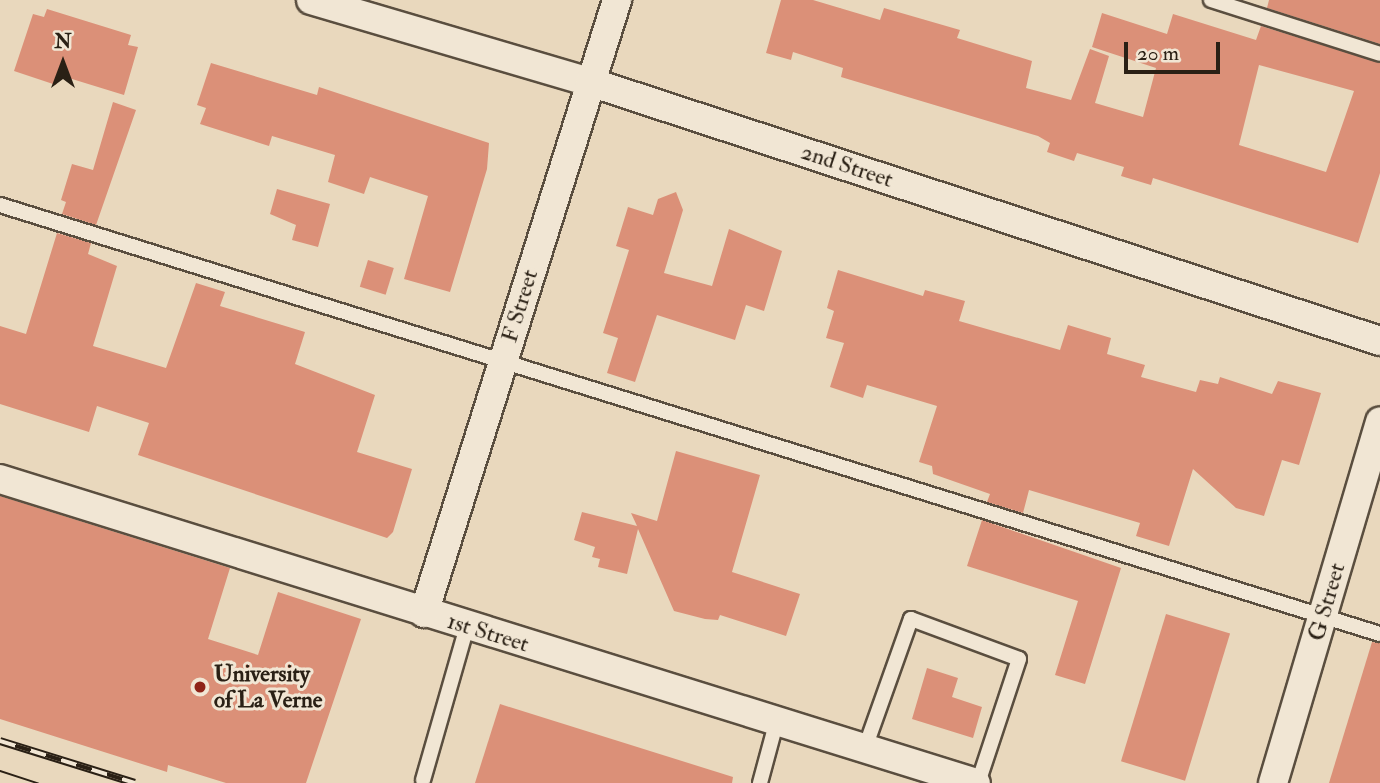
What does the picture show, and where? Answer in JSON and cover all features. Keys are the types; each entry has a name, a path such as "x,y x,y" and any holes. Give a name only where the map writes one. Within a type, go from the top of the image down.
{"street":[{"name":"2nd Street","path":"311,0 590,82 1380,341"},
{"name":"F Street","path":"424,613 617,0"},
{"name":"G Street","path":"1273,783 1380,422"},
{"name":"1st Street","path":"0,480 977,783"}],"lane":[{"path":"1211,0 1380,54"},
{"path":"0,205 1380,634"},
{"path":"865,748 911,619 1019,659 977,783"},
{"path":"423,780 467,627"},
{"path":"760,783 777,720"}],"building":[{"path":"781,0 813,0 880,20 884,8 960,30 957,38 1032,61 1026,88 1071,100 1090,49 1109,56 1095,103 1143,117 1156,68 1092,47 1102,13 1167,34 1173,14 1256,40 1261,26 1380,63 1380,173 1358,243 1153,178 1151,185 1121,176 1124,167 1077,153 1074,161 1047,152 1050,143 1038,136 841,77 843,68 793,52 791,60 766,53","holes":["1259,65 1354,91 1326,172 1239,145"]},
{"path":"1269,0 1380,0 1380,44 1267,8"},
{"path":"47,9 131,35 128,45 138,47 124,95 59,75 56,85 14,71 33,14 44,17"},
{"path":"211,63 317,95 319,87 489,143 487,169 450,292 404,279 428,196 370,177 364,194 328,182 335,155 272,136 269,146 200,124 206,108 197,105"},
{"path":"113,102 136,110 96,225 62,214 66,202 61,200 72,164 93,170"},
{"path":"277,189 330,204 318,247 292,240 296,225 270,214"},
{"path":"676,192 683,210 664,273 712,286 729,229 782,251 764,311 746,305 735,340 657,315 635,382 607,373 618,338 603,333 629,250 616,246 628,207 653,215 658,199"},
{"path":"57,233 91,243 88,254 117,266 93,346 166,368 196,283 225,292 220,306 305,332 295,364 375,395 357,452 412,469 393,532 387,538 138,455 149,423 97,406 89,432 0,404 0,326 26,334"},
{"path":"368,260 394,268 386,295 360,287"},
{"path":"838,270 923,296 925,290 965,301 959,321 1060,350 1068,325 1111,338 1107,354 1145,365 1141,377 1196,392 1200,380 1218,384 1220,377 1272,394 1278,381 1321,393 1299,465 1282,460 1264,516 1236,508 1193,469 1169,546 1136,536 1140,523 1029,490 1023,513 987,502 990,494 933,474 932,466 919,462 937,406 867,385 863,398 830,387 844,343 826,338 834,311 827,308"},
{"path":"676,451 760,475 732,572 800,594 786,636 720,615 718,620 705,619 674,611 638,529 627,574 598,567 600,559 592,557 595,547 574,540 582,512 637,526 631,513 657,521"},
{"name":"University of La Verne","path":"0,496 230,568 208,639 258,655 278,592 361,619 306,783 226,783 168,765 167,772 0,719"},
{"path":"982,520 1121,568 1085,684 1055,675 1078,601 967,566"},
{"path":"1166,614 1230,634 1185,781 1121,761"},
{"path":"1372,642 1380,643 1380,783 1329,783"},
{"path":"927,668 958,678 952,697 982,707 973,738 912,719"},
{"path":"500,704 733,777 732,783 475,783"}],"tram line":[{"path":"0,771 38,783"}],"railway":[{"path":"0,741 135,783"}],"place":[{"name":"University of La Verne","path":"200,687"}]}
